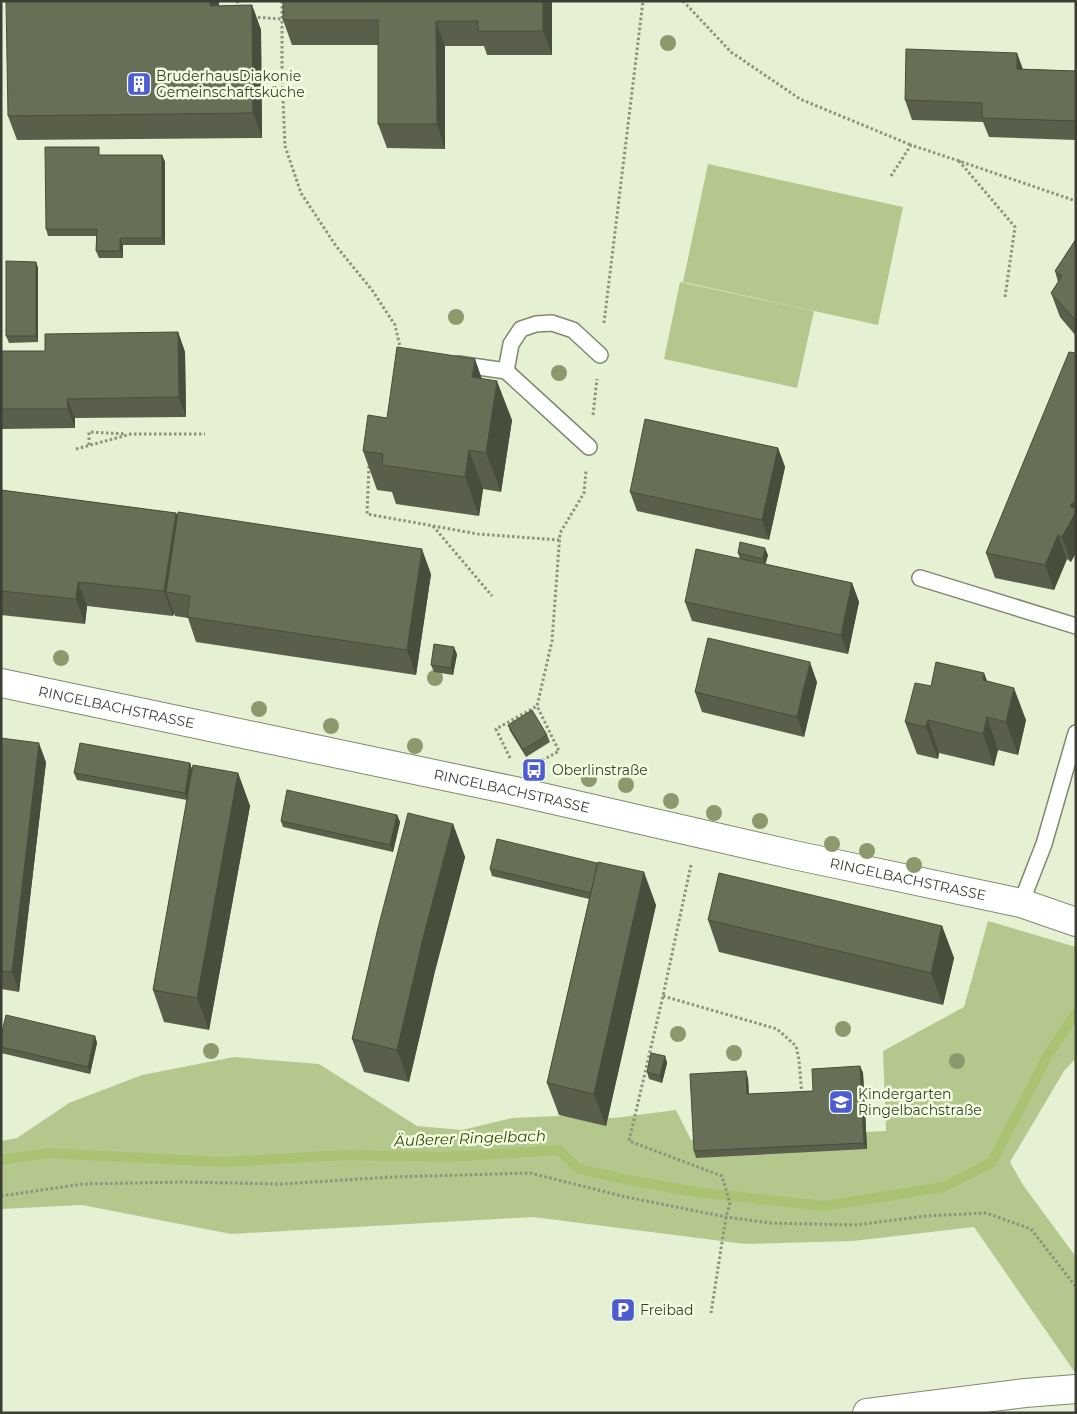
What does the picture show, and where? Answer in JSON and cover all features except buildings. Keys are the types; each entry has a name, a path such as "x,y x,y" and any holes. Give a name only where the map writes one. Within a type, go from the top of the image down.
{"street":[{"name":"RINGELBACHSTRASSE","path":"1,683 587,806 698,834 1021,903 1076,922"},
{"path":"867,1413 1076,1388"}],"lane":[{"path":"506,371 511,344 521,329 536,324 552,322 573,330 600,355"},
{"path":"402,356 506,371 589,447"},
{"path":"920,578 1076,626"},
{"path":"1021,903 1044,844 1076,733"}],"path":[{"path":"237,1 246,12"},
{"path":"282,1 282,74 285,146 302,193 336,246 372,290 396,325 402,356"},
{"path":"682,1 731,52 800,99 911,145 1076,201"},
{"path":"251,17 282,19"},
{"path":"891,176 911,145"},
{"path":"959,161 1015,227 1005,297"},
{"path":"89,445 89,432 205,434"},
{"path":"76,448 131,434"},
{"path":"369,466 367,514 490,535 559,540"},
{"path":"432,525 492,596"},
{"path":"511,759 496,729 537,706"},
{"path":"698,834 629,1141 722,1176 730,1203 726,1217 711,1313"},
{"path":"663,996 777,1029 796,1046 803,1099"},
{"path":"1,1196 83,1184 183,1182 281,1184 392,1177 530,1173 626,1197 726,1217 770,1223 855,1225 926,1216 986,1214 1031,1230 1076,1287"}],"green space":[{"path":"708,164 903,207 878,325 683,282"},
{"path":"680,282 814,311 797,388 664,359"},
{"path":"988,921 1076,947 1076,1058 1064,1071 1010,1162 1023,1185 1076,1257 1076,1374 974,1227 853,1241 745,1244 533,1217 231,1234 82,1205 1,1209 1,1141 17,1138 69,1103 142,1075 234,1057 319,1064 417,1126 462,1130 512,1118 557,1116 615,1118 676,1110 691,1140 886,1131 883,1051 964,1007"}],"waterway":[{"name":"Äußerer Ringelbach","path":"1,1160 48,1153 223,1162 346,1155 448,1157 559,1150 579,1169 629,1180 696,1192 824,1206 943,1187 992,1162 1048,1055 1076,1013"}],"place":[{"name":"BruderhausDiakonie Gemeinschaftsküche","path":"139,84"},
{"name":"Oberlinstraße","path":"534,770"},
{"name":"Kindergarten Ringelbachstraße","path":"841,1102"},
{"name":"Freibad","path":"623,1310"}]}
